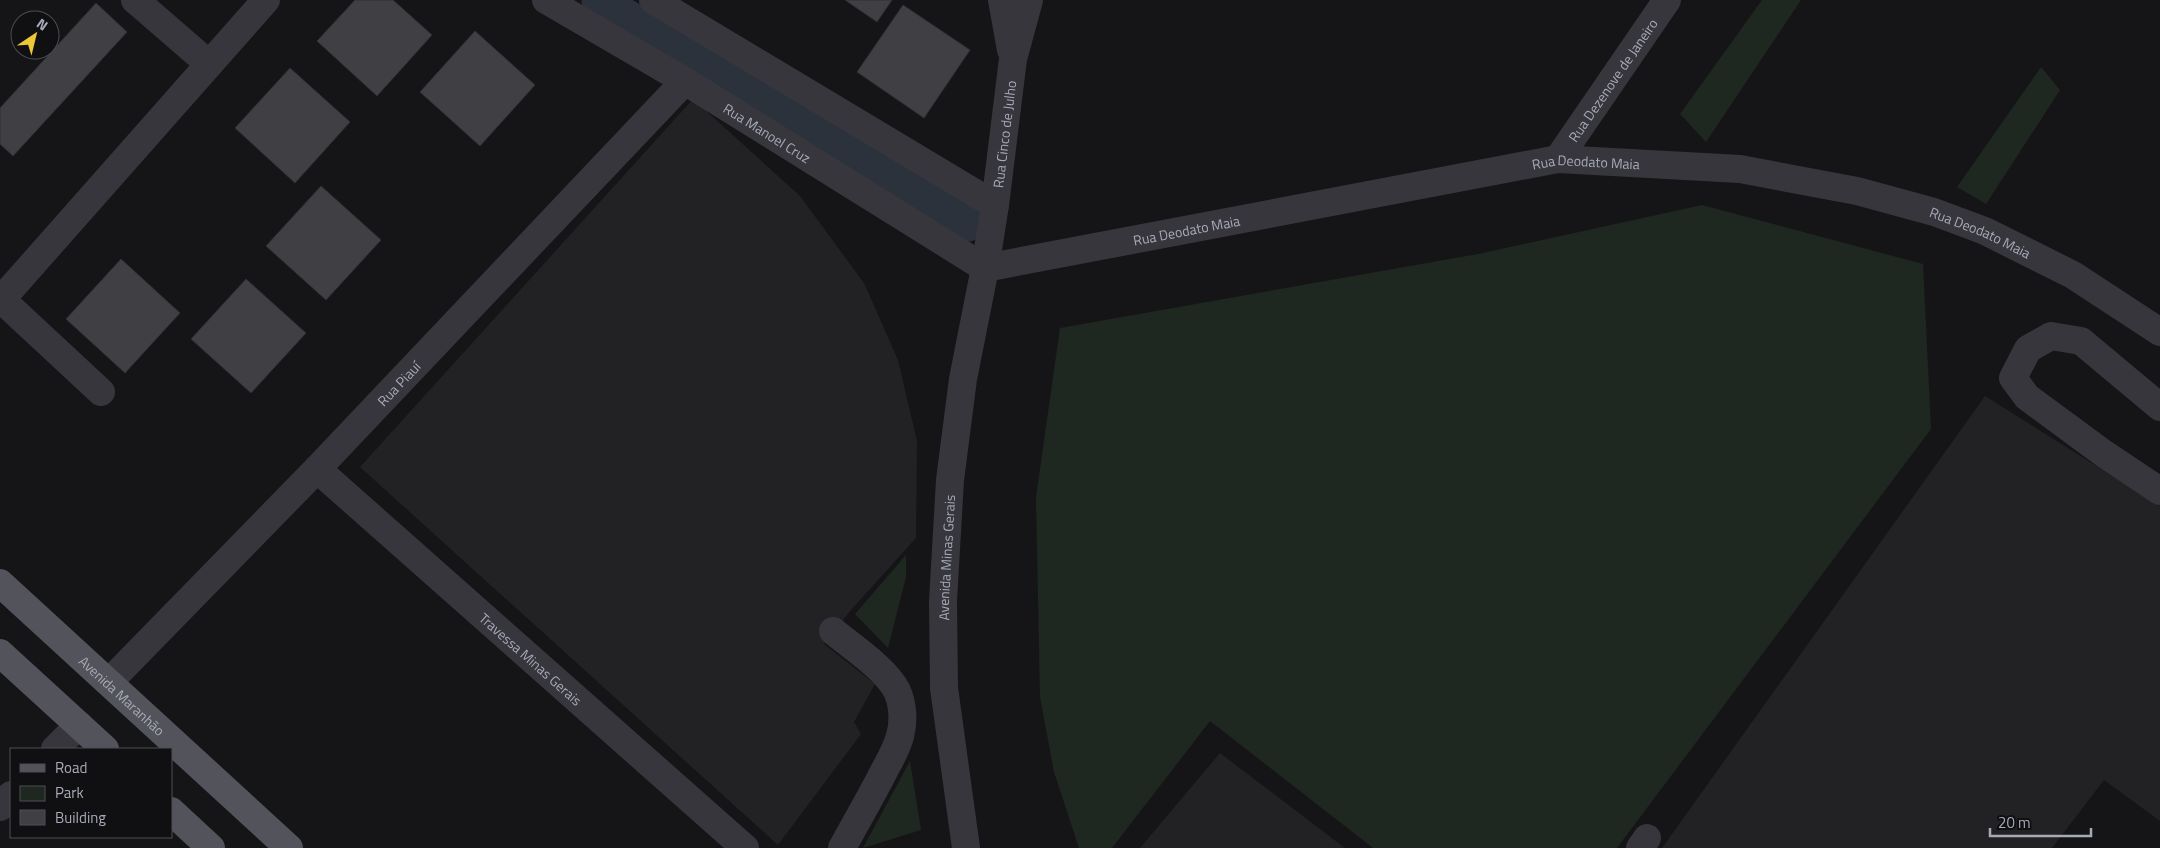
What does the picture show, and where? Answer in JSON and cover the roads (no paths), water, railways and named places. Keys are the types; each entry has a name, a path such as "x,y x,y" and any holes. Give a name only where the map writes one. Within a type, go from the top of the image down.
{"main road":[{"name":"Avenida Maranhão","path":"0,583 289,848"},
{"path":"0,653 104,748"},
{"path":"172,812 211,848"}],"street":[{"path":"134,0 209,64"},
{"path":"101,392 1,300 266,0"},
{"name":"Rua Manoel Cruz","path":"546,0 685,81 985,268"},
{"path":"652,0 995,205"},
{"path":"1002,0 1013,59"},
{"name":"Rua Cinco de Julho","path":"985,268 995,205 1013,59 1028,0"},
{"name":"Rua Dezenove de Janeiro","path":"1558,160 1667,0"},
{"name":"Rua Piauí","path":"108,682 317,469 685,81"},
{"name":"Rua Deodato Maia","path":"985,268 1558,160 1740,169 1857,190 1924,209 1985,231 2073,275 2160,332"},
{"name":"Avenida Minas Gerais","path":"966,848 944,688 943,601 950,480 963,379 985,268"},
{"path":"2160,407 2081,341 2051,336 2028,349 2012,378 2027,397 2103,453 2160,490"},
{"name":"Travessa Minas Gerais","path":"317,469 745,848"},
{"path":"833,631 882,672 891,682 897,691 902,719 900,737 891,758 842,848"},
{"path":"56,748 79,725"},
{"path":"0,807 10,796"}],"waterway":[{"path":"599,0 968,224"}]}
